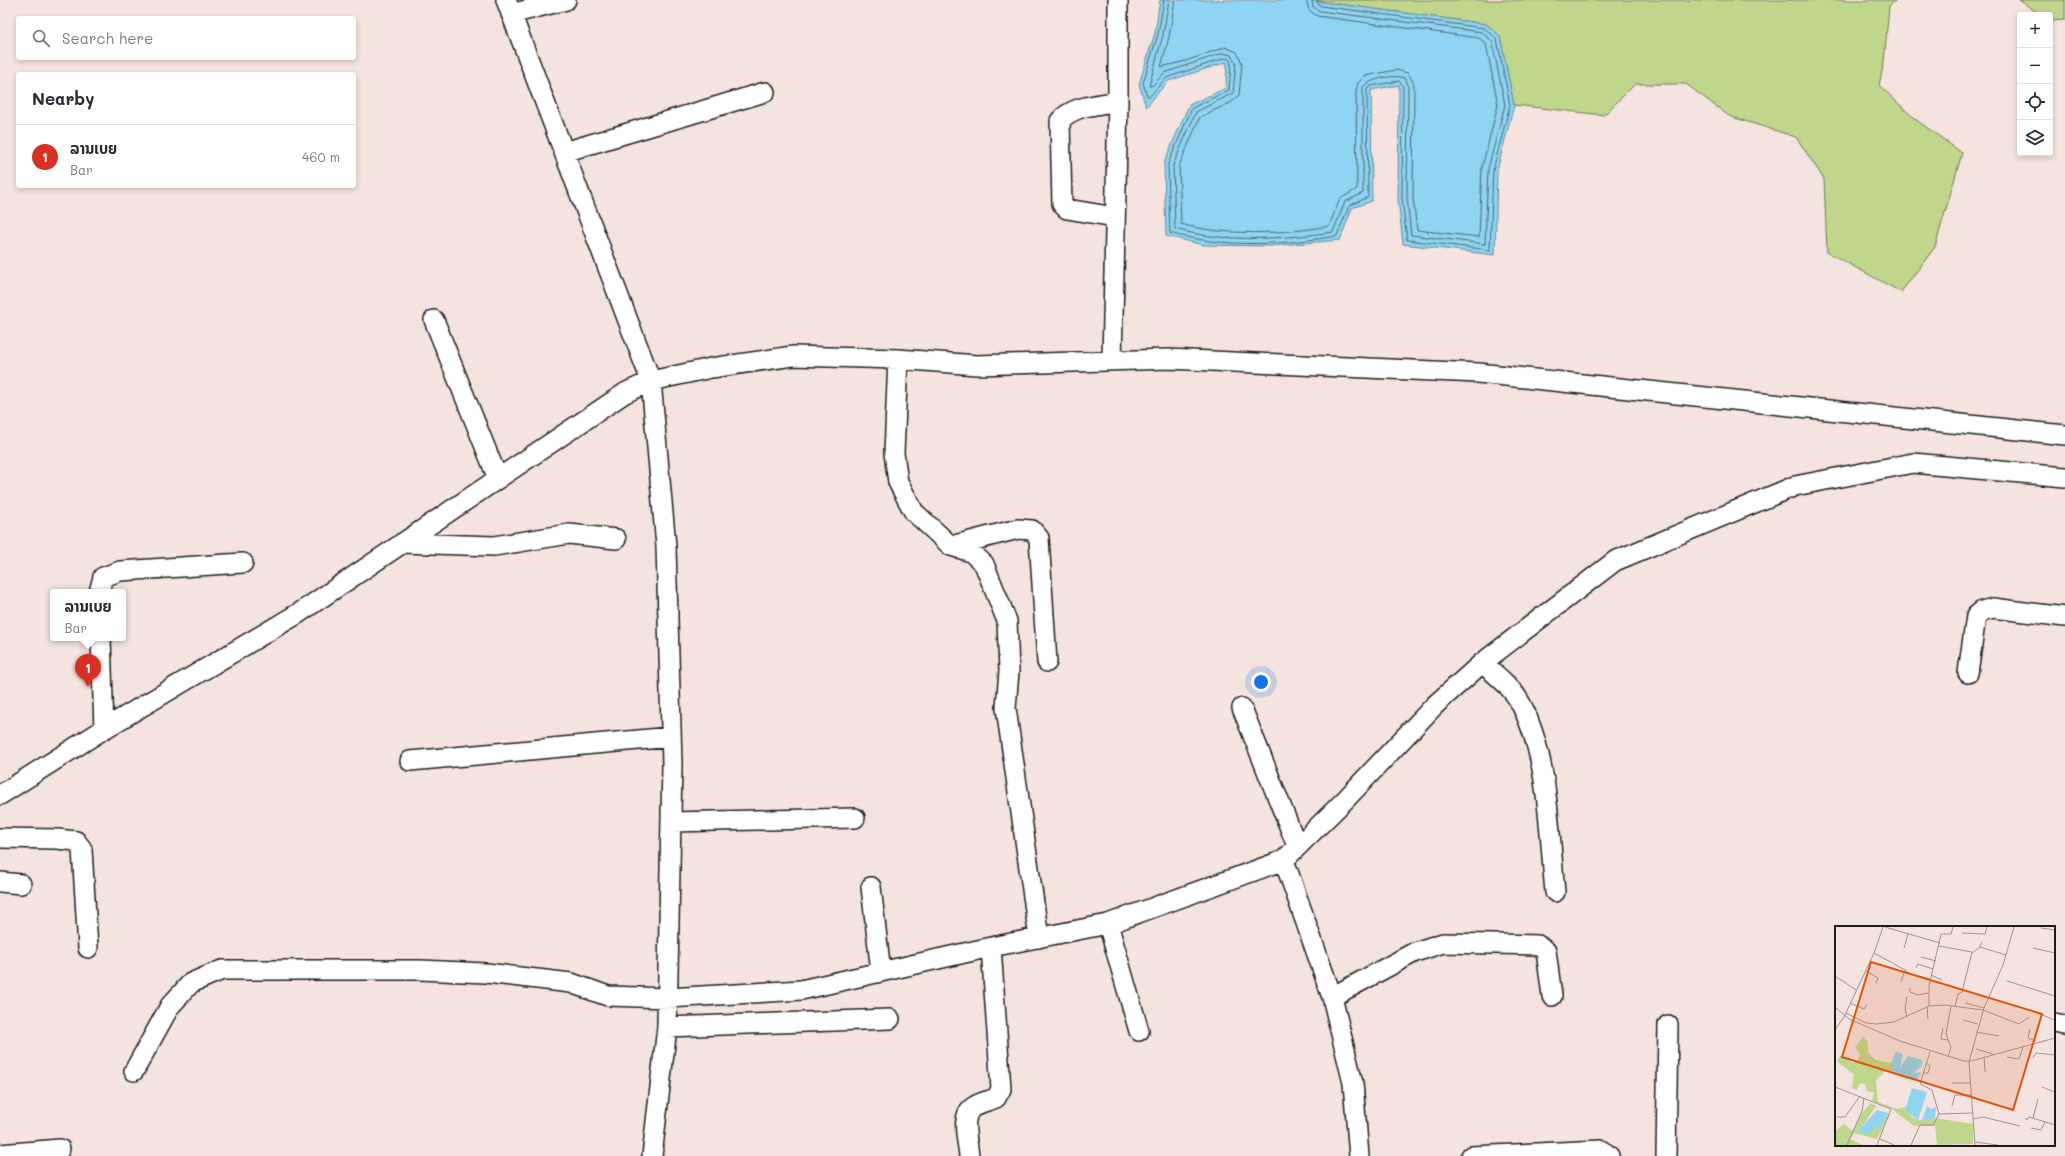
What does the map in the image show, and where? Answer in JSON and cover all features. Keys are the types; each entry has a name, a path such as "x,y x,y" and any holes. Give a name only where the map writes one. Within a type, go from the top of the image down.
{"street":[{"path":"566,0 508,7 651,381 666,546 671,737 668,998 667,1027 652,1156"},
{"path":"1112,361 1118,101 1118,0"},
{"path":"564,152 765,92"},
{"path":"1115,217 1067,208 1062,204 1060,120 1065,114 1074,110 1118,101"},
{"path":"434,320 498,479"},
{"path":"0,795 104,729 298,613 625,393 651,381 711,368 793,356 898,359 977,366 1168,359 1478,373 2065,435"},
{"path":"898,359 894,452 898,482 914,512 952,546 971,552 984,564 1007,621 1009,671 1006,708 1039,938"},
{"path":"134,1071 170,1006 191,983 222,970 420,970 486,974 571,983 608,996 668,998 801,990 991,947 1108,924 1284,860 1344,801 1435,705 1482,663 1615,561 1794,486 1913,463 2065,477"},
{"path":"952,546 1018,529 1032,530 1039,538 1047,662"},
{"path":"402,543 494,546 569,534 616,539"},
{"path":"100,589 103,577 120,571 243,563"},
{"path":"1968,673 1976,616 1982,611 1994,608 2065,618"},
{"path":"101,641 104,729"},
{"path":"1482,663 1506,684 1521,704 1537,746 1545,792 1555,892"},
{"path":"1242,708 1298,846"},
{"path":"410,761 671,737"},
{"path":"671,822 854,818"},
{"path":"0,838 76,841 82,849 88,948"},
{"path":"1284,860 1332,997 1353,1083 1359,1156"},
{"path":"0,882 21,884"},
{"path":"871,887 881,972"},
{"path":"1108,924 1139,1031"},
{"path":"1332,997 1414,952 1443,943 1538,945 1546,952 1552,996"},
{"path":"969,1156 966,1124 967,1113 974,1106 996,1098 1000,1089 991,947"},
{"path":"667,1027 890,1019"},
{"path":"2055,1023 2065,1025"},
{"path":"1666,1156 1668,1025"},
{"path":"0,1154 60,1149"},
{"path":"1471,1156 1602,1150 1609,1156"}],"green space":[{"path":"1308,0 1896,0 1889,6 1884,62 1879,85 1915,119 1962,153 1935,247 1901,292 1827,252 1824,179 1796,137 1729,116 1686,84 1635,84 1604,115 1514,105 1500,36 1486,24"},
{"path":"2019,0 2065,0 2065,20 2053,21 2053,12 2037,12"}],"water":[{"path":"1160,0 1308,0 1486,24 1500,36 1514,105 1497,170 1495,255 1403,244 1398,199 1399,85 1371,90 1372,201 1352,208 1340,240 1270,246 1204,245 1166,236 1164,163 1189,105 1226,88 1227,62 1168,81 1146,107 1139,84 1155,33"}],"place":[{"name":"ລານເບຍ","path":"88,687"}]}
